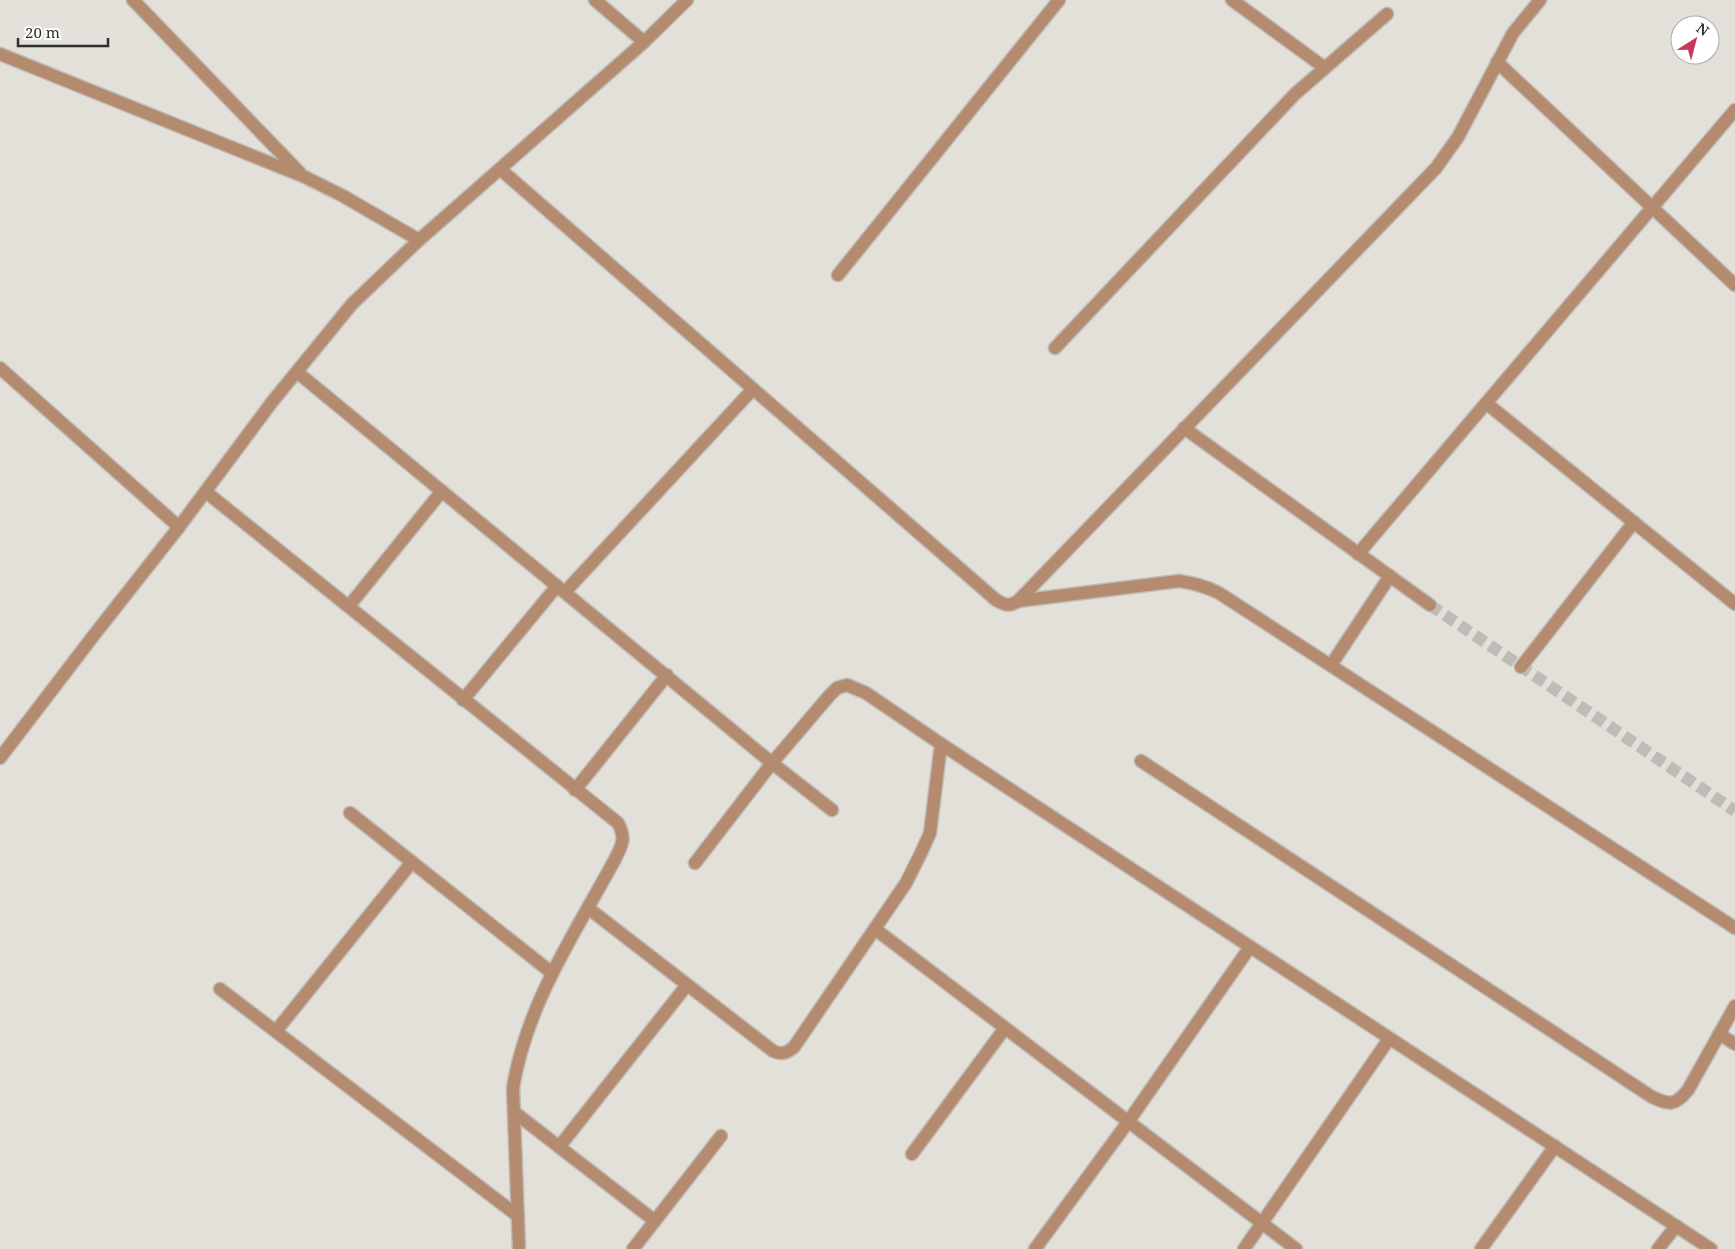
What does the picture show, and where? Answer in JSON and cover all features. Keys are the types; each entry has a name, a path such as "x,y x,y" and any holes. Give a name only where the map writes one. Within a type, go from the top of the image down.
{"street":[{"path":"134,0 305,177"},
{"path":"595,0 644,42"},
{"path":"0,758 206,492 272,402 352,304 419,240 644,42 687,0"},
{"path":"838,275 1059,0"},
{"path":"1232,0 1325,68"},
{"path":"500,169 996,600 1012,605 1018,601 1436,168 1458,137 1513,33 1540,0"},
{"path":"1055,348 1294,94 1387,14"},
{"path":"0,54 305,177 343,196 419,240"},
{"path":"1497,62 1735,285"},
{"path":"1358,554 1735,110"},
{"path":"0,368 179,527"},
{"path":"297,372 772,763 832,810"},
{"path":"463,700 561,589 753,389"},
{"path":"1486,403 1735,604"},
{"path":"1184,428 1430,604"},
{"path":"349,606 442,490"},
{"path":"206,492 618,823 623,834 622,846 552,973 524,1040 517,1064 513,1088 520,1249"},
{"path":"1521,667 1634,522"},
{"path":"1330,665 1390,576"},
{"path":"1018,601 1167,582 1193,582 1219,593 1735,928"},
{"path":"575,790 667,675"},
{"path":"695,863 772,763 829,696 837,688 847,685 866,693 1389,1039 1711,1249"},
{"path":"588,908 773,1051 780,1054 788,1052 794,1047 906,883 930,833 941,744"},
{"path":"1141,761 1652,1097 1667,1104 1679,1101 1688,1090 1735,1006"},
{"path":"350,813 552,973"},
{"path":"276,1031 412,862"},
{"path":"874,929 1296,1249"},
{"path":"1034,1249 1128,1122 1250,947"},
{"path":"559,1147 686,985"},
{"path":"220,989 518,1216"},
{"path":"912,1154 1005,1028"},
{"path":"1720,1034 1735,1044"},
{"path":"1244,1249 1389,1039"},
{"path":"514,1112 655,1221"},
{"path":"633,1249 721,1136"},
{"path":"1482,1249 1555,1146"},
{"path":"1658,1249 1676,1226"}],"tunnel":[{"path":"1430,605 1735,811"}]}
